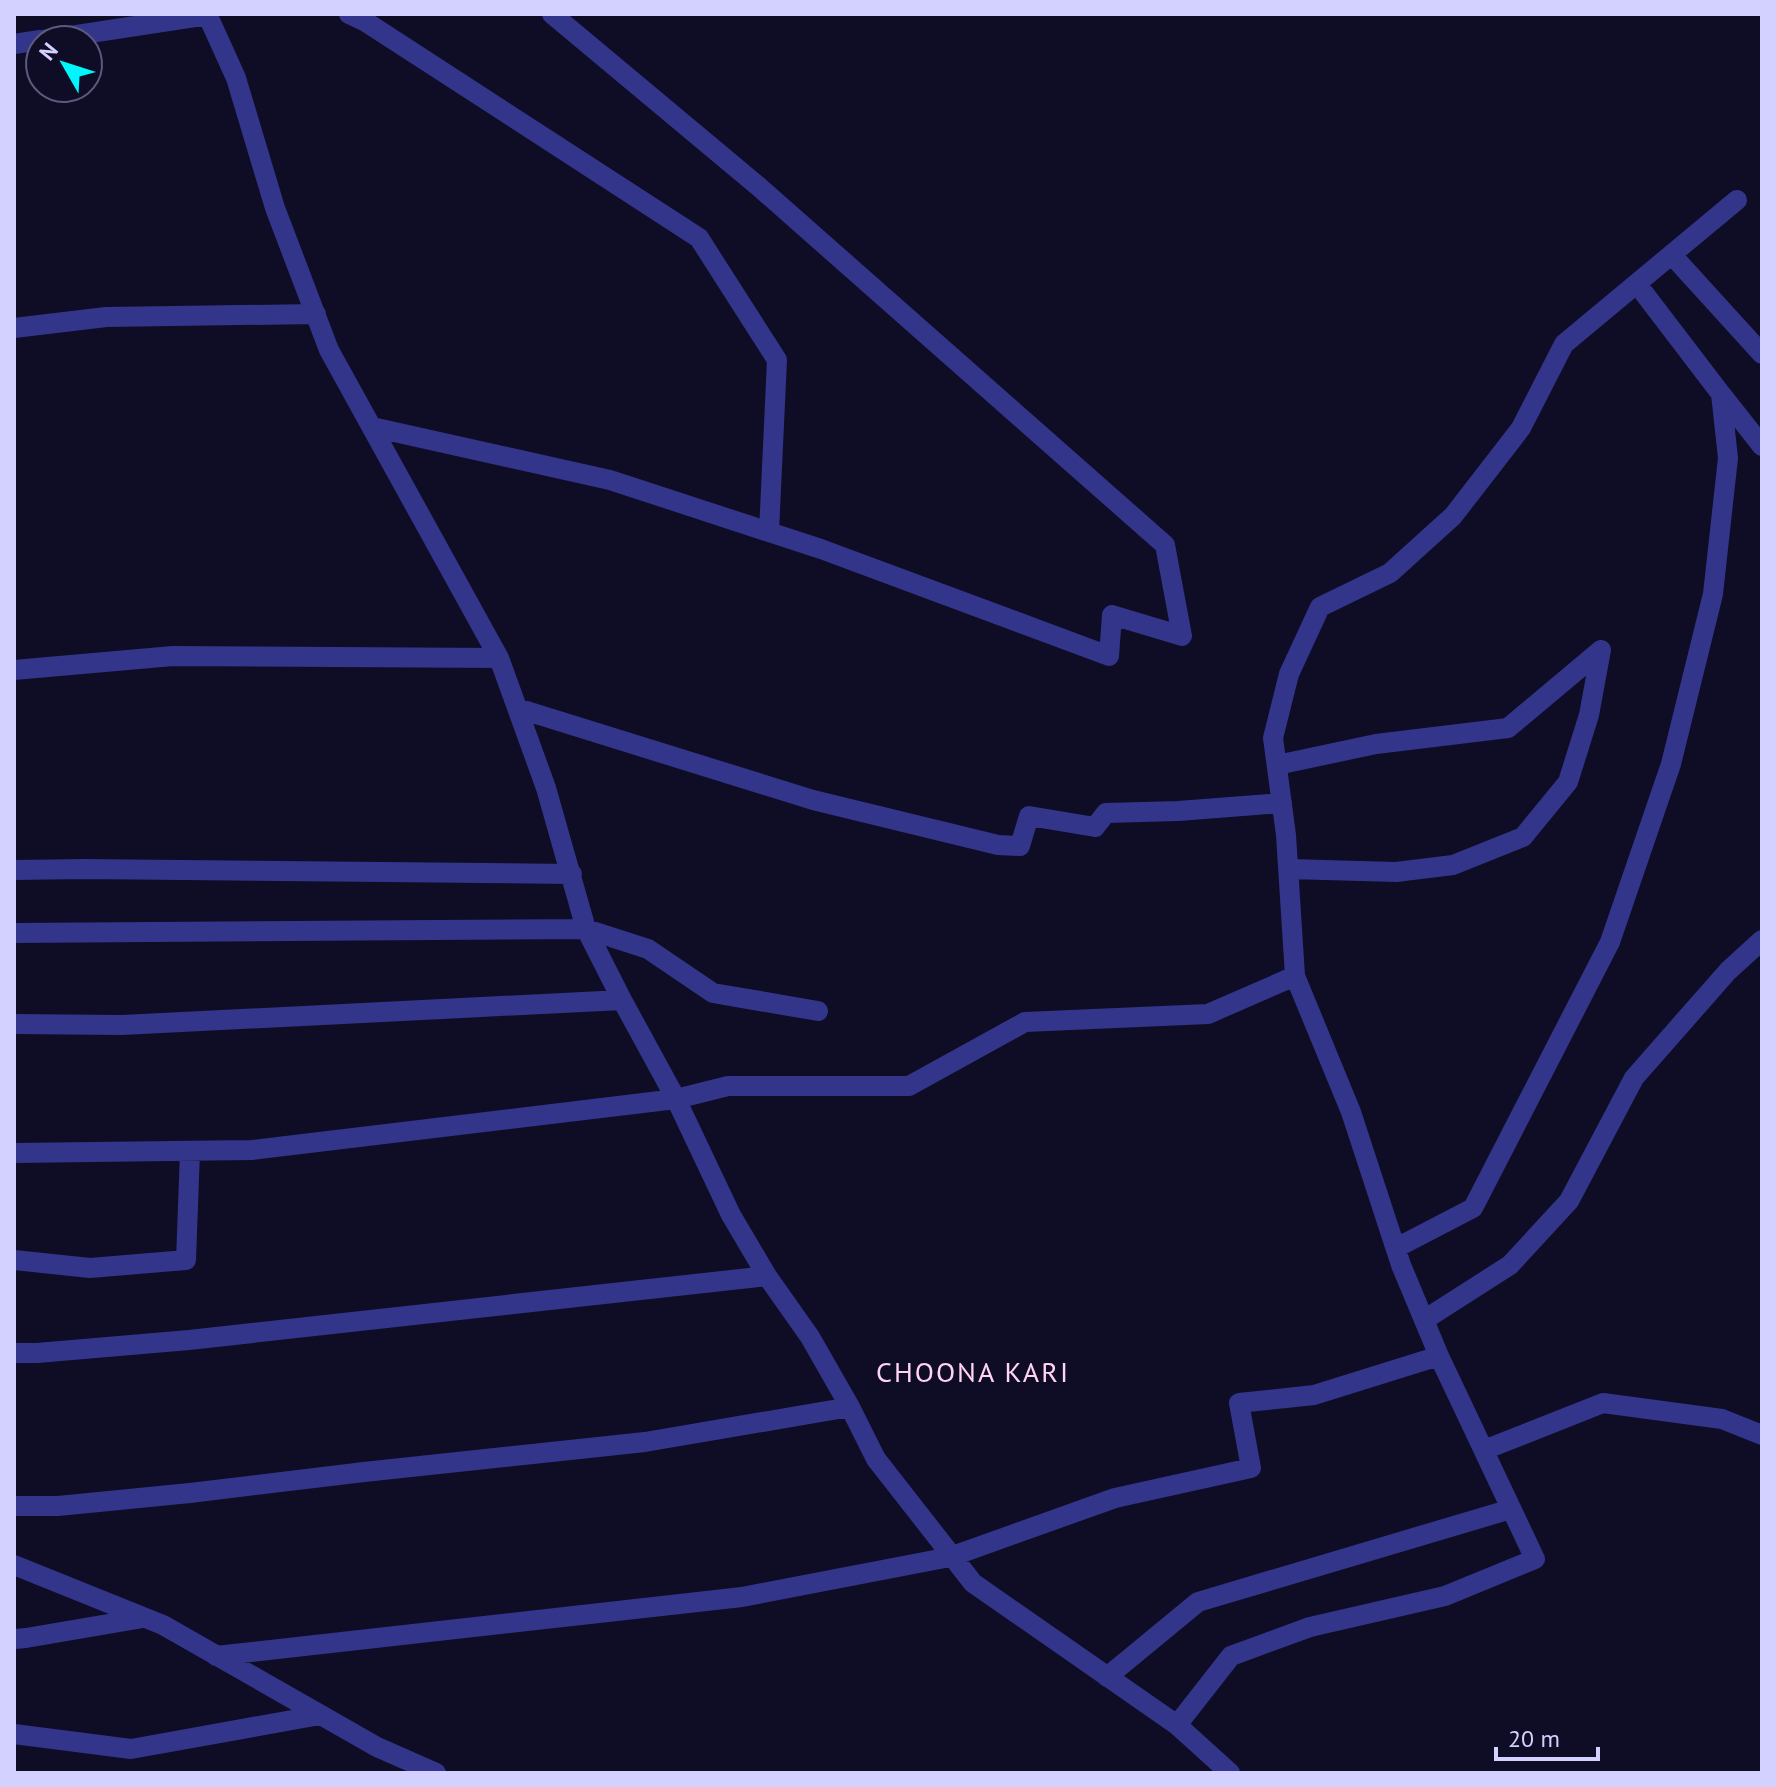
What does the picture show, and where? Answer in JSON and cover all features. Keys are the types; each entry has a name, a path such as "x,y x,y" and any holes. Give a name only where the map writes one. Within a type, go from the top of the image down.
{"street":[{"path":"104,30 207,14 236,78 275,208 329,350 499,658 546,788 586,929 676,1099 731,1215 767,1276 810,1337 876,1459 973,1583 1177,1725 1230,1773"},
{"path":"349,14 366,22 699,238 777,360 769,532"},
{"path":"372,427 610,480 821,549 1109,656 1112,615 1182,636 1165,545 770,197 552,14"},
{"path":"1177,1725 1231,1656 1310,1627 1445,1596 1535,1559 1424,1320 1396,1248 1351,1112 1295,976 1289,869 1273,738 1289,674 1320,607 1390,573 1453,516 1521,428 1564,344 1737,200"},
{"path":"1672,255 1762,354"},
{"path":"1637,284 1762,446"},
{"path":"14,328 106,317 316,314"},
{"path":"1396,1248 1473,1208 1610,942 1671,764 1713,594 1728,458 1721,394"},
{"path":"1277,765 1376,744 1508,728 1601,650 1589,715 1568,782 1523,837 1453,865 1396,872 1289,869"},
{"path":"14,670 173,656 499,658"},
{"path":"517,708 813,800 998,845 1020,846 1029,816 1095,827 1106,813 1282,803"},
{"path":"14,870 572,874"},
{"path":"14,933 586,929 648,949 713,993 818,1011"},
{"path":"1424,1320 1510,1265 1569,1201 1634,1078 1728,971 1762,940"},
{"path":"14,1153 252,1150 676,1099 728,1086 909,1086 1025,1022 1208,1014 1295,976"},
{"path":"14,1024 122,1025 622,1000"},
{"path":"14,1260 90,1268 186,1260 190,1151"},
{"path":"14,1353 189,1340 767,1276"},
{"path":"216,1656 742,1597 950,1557 1115,1498 1251,1468 1239,1403 1314,1395 1439,1356"},
{"path":"1484,1450 1603,1403 1722,1419 1762,1435"},
{"path":"14,1506 58,1506 190,1493 645,1442 850,1407"},
{"path":"1107,1677 1198,1602 1511,1509"},
{"path":"14,1565 163,1625 377,1747 436,1773"},
{"path":"14,1639 143,1618"},
{"path":"14,1734 131,1749 320,1715"}],"district":[{"name":"CHOONA KARI","path":"973,1372"}]}
